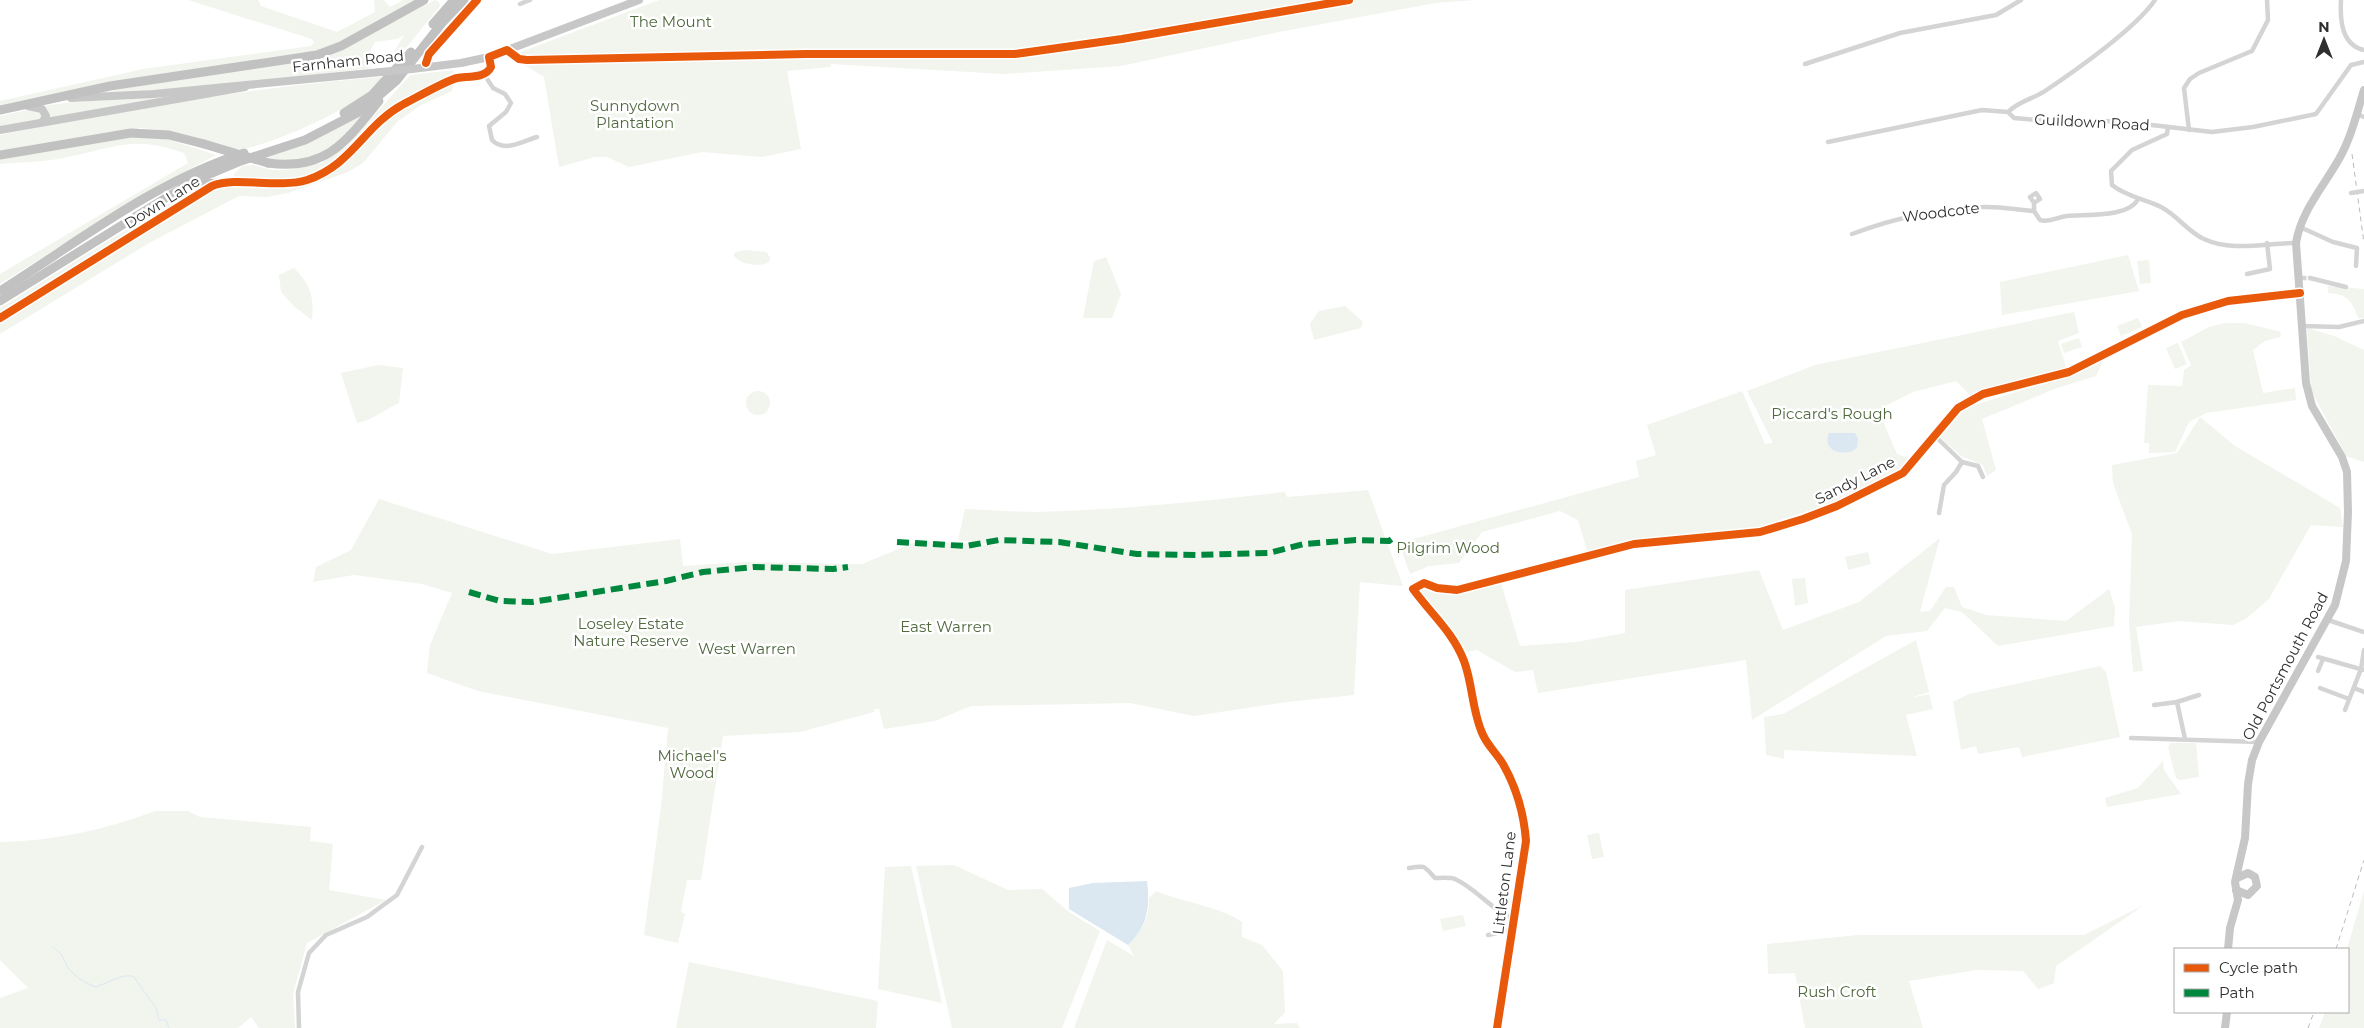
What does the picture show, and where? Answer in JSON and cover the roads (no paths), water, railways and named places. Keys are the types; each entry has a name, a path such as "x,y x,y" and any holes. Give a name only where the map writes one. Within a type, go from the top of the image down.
{"highway":[{"path":"0,110 116,85 317,55 341,46 424,0"},
{"path":"0,291 177,181 214,164 294,138 359,105 391,76 454,0"},
{"path":"0,155 131,133 169,135 268,163 301,164 316,160 338,149 356,130 442,23 464,0"},
{"path":"0,301 136,214 209,173 294,144 336,124 368,106 397,80"},
{"path":"136,214 188,188 200,184 222,183"}],"main road":[{"name":"Farnham Road","path":"36,102 381,72 461,63 489,57 639,0"},
{"name":"Farnham Road","path":"0,130 43,121 235,90 259,83"},
{"path":"2298,227 2341,156 2360,116 2364,90"},
{"path":"18,106 39,107 45,114 43,121"},
{"name":"Old Portsmouth Road","path":"2236,878 2243,852 2247,822 2248,784 2252,760 2259,742 2328,620 2340,590 2346,561 2347,472 2342,457 2312,406 2306,384 2300,278 2296,243 2298,227"},
{"name":"Old Portsmouth Road","path":"2243,852 2244,861 2252,875"},
{"path":"2228,948 2234,916 2238,900 2236,878 2244,873 2252,875 2255,877 2257,886 2248,895 2234,916"},
{"path":"2236,890 2248,895"},
{"path":"2225,1028 2227,1013"}],"street":[{"path":"520,4 530,0"},
{"path":"1805,64 1900,33 1996,14 2021,0"},
{"path":"2008,112 2015,105 2044,92 2126,30 2154,0"},
{"path":"2189,130 2184,88 2190,79 2199,73 2252,51 2268,20 2267,0"},
{"path":"2341,0 2340,21 2344,33 2350,42 2364,50"},
{"path":"489,57 491,67 484,74 493,88 505,94 511,102 506,112 489,126 492,140 500,146 506,146 538,137"},
{"name":"Guildown Road","path":"1828,142 1982,110 2008,112 2014,118 2063,122 2117,121 2212,132 2253,127 2316,114 2351,66 2364,62"},
{"name":"Down Lane","path":"0,318 212,186 222,183 279,184 315,177 347,158 377,125 398,108 452,80 484,74"},
{"path":"2168,127 2167,134 2132,150 2111,171 2112,185 2138,199 2164,209 2203,239 2216,244 2296,243"},
{"path":"2351,193 2364,191"},
{"path":"2034,203 2034,211 2040,220 2048,222 2065,216 2097,215 2116,212 2132,206 2138,199"},
{"name":"Woodcote","path":"1852,234 1892,219 1914,214 1984,207 2034,211"},
{"path":"2298,227 2333,242 2357,248 2356,266"},
{"path":"2247,274 2270,269 2267,243"},
{"path":"2310,278 2346,287"},
{"name":"Sandy Lane","path":"1413,589 1424,582 1437,588 1457,590 1634,544 1760,532 1822,512 1903,473 1958,408 1984,394 2069,372 2182,315 2228,301 2300,293"},
{"path":"2302,326 2339,327 2364,321"},
{"path":"1934,435 1962,462 1978,466 1983,477"},
{"path":"1939,512 1944,485 1962,462"},
{"name":"Littleton Lane","path":"1413,589 1447,628 1464,661 1475,710 1484,736 1503,764 1517,796 1524,821 1526,840 1497,1028"},
{"path":"2328,620 2364,632"},
{"path":"2344,710 2362,670 2364,650"},
{"path":"2318,671 2321,658 2362,670"},
{"path":"2320,688 2349,700"},
{"path":"2354,688 2364,692"},
{"path":"2154,705 2177,702 2198,695"},
{"path":"2177,702 2185,739"},
{"path":"2131,738 2259,742"},
{"path":"299,1028 298,992 308,953 326,936 367,917 397,895 422,847"},
{"path":"1409,868 1423,866 1435,878 1453,878 1476,893 1500,914 1514,919"},
{"path":"1488,936 1511,930"}],"waterway":[{"path":"53,947 62,955 69,969 75,975 96,987 123,976 133,976 156,1008 159,1020 166,1020 169,1028"}],"tunnel":[{"path":"2302,278 2310,278"}],"railway":[{"path":"2352,154 2364,243"},
{"path":"2336,948 2364,860"},
{"path":"2308,1028 2314,1013"}],"park label":[{"name":"The Mount","path":"671,21"},
{"name":"Sunnydown Plantation","path":"635,114"},
{"name":"Piccard's Rough","path":"1832,413"},
{"name":"Pilgrim Wood","path":"1448,547"},
{"name":"East Warren","path":"946,626"},
{"name":"Loseley Estate Nature Reserve","path":"631,632"},
{"name":"West Warren","path":"747,648"},
{"name":"Michael's Wood","path":"692,764"},
{"name":"Rush Croft","path":"1837,991"}]}
